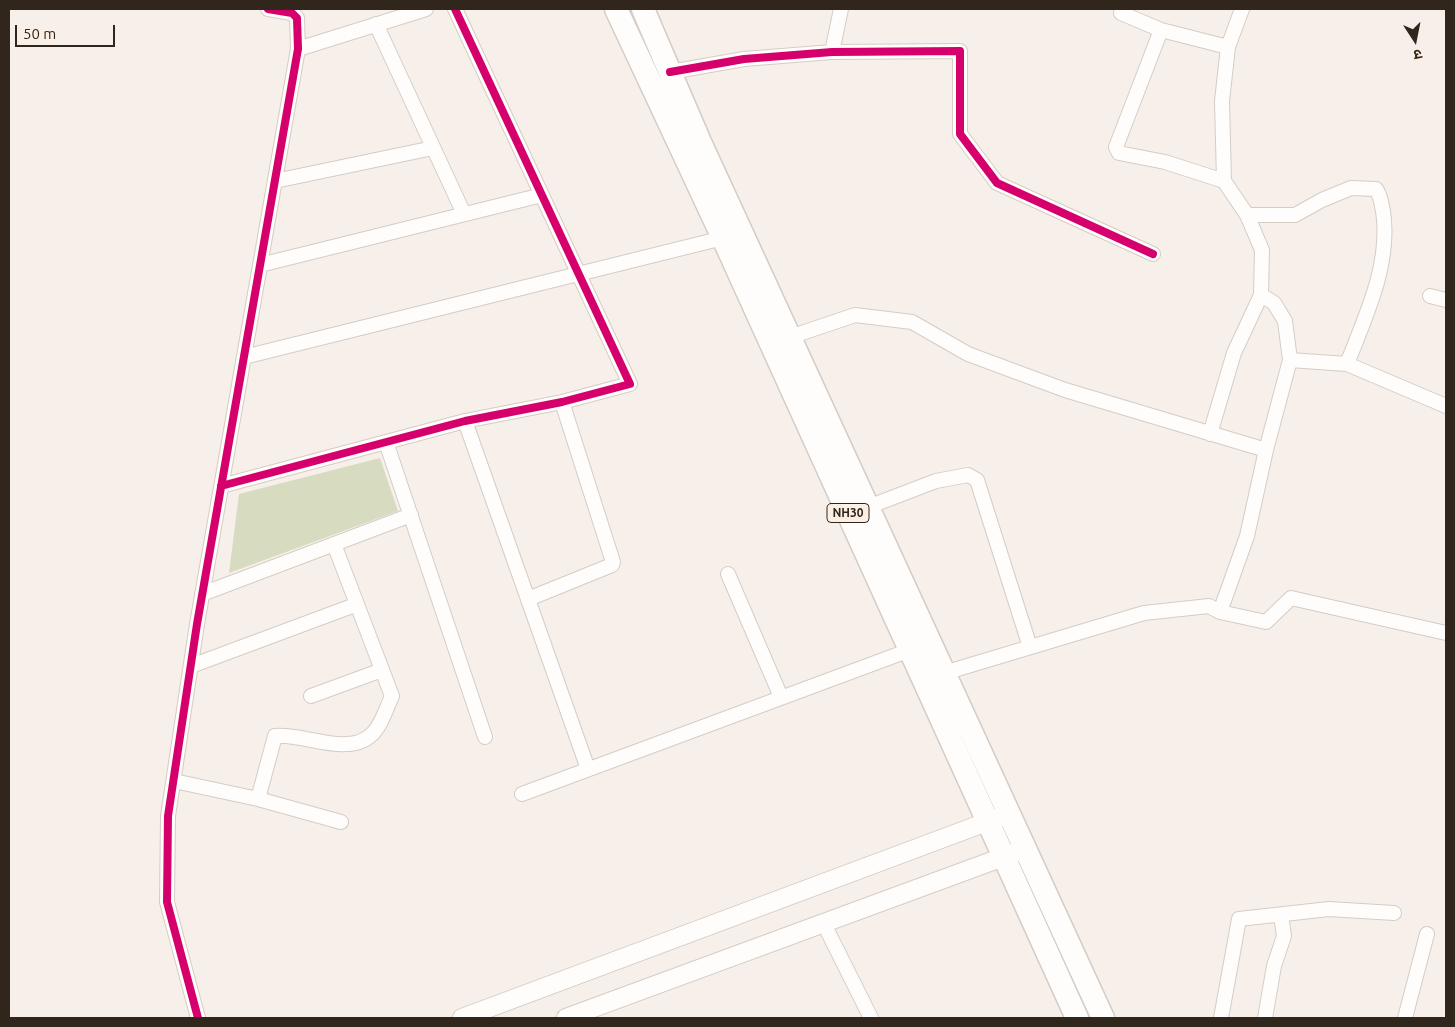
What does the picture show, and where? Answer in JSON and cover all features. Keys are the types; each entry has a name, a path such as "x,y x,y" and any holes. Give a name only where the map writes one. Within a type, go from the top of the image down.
{"highway":[{"name":"NH30","path":"616,9 1078,1018"},
{"name":"NH30","path":"643,9 790,337 1010,812 1103,1018"}],"street":[{"path":"198,1018 167,902 168,816 202,594 298,49 297,18 292,13 268,9"},
{"path":"298,49 426,9"},
{"path":"221,486 465,421 562,402 630,384 455,9"},
{"path":"832,52 841,9"},
{"path":"1210,434 1234,353 1261,295 1262,250 1247,215 1224,181 1222,101 1228,47 1242,9"},
{"path":"1121,13 1161,30 1228,47"},
{"path":"376,24 464,214"},
{"path":"1161,30 1116,148 1119,153 1165,162 1224,181"},
{"path":"670,72 744,59 832,52 960,51 960,134 997,183 1153,254"},
{"path":"275,181 433,148"},
{"path":"1247,215 1295,215 1322,200 1351,188 1376,189 1380,194 1386,233 1377,286 1347,364"},
{"path":"260,265 542,195"},
{"path":"244,357 722,238"},
{"path":"1220,612 1248,536 1266,450 1290,360 1286,321 1274,303 1261,295"},
{"path":"1430,296 1446,300"},
{"path":"790,337 855,315 912,322 968,354 1065,390 1266,450"},
{"path":"1290,360 1347,364 1446,406"},
{"path":"528,599 612,566 613,562 608,538 562,402"},
{"path":"465,421 588,769"},
{"path":"386,442 485,737"},
{"path":"868,507 936,481 968,475 977,480 1030,647"},
{"path":"202,594 411,515"},
{"path":"258,799 275,736 284,735 347,744 360,741 370,736 378,726 392,696 355,605 334,544"},
{"path":"728,574 782,697"},
{"path":"944,673 1144,613 1209,606 1220,612 1266,622 1291,598 1446,634"},
{"path":"191,666 355,605"},
{"path":"522,794 910,650"},
{"path":"311,696 382,670"},
{"path":"174,781 258,799 341,822"},
{"path":"462,1018 989,822 1010,812"},
{"path":"570,1018 1026,848"},
{"path":"1221,1018 1239,919 1329,908 1394,913"},
{"path":"1265,1018 1274,966 1284,936 1281,915"},
{"path":"824,924 871,1018"},
{"path":"1405,1018 1427,934"}],"green space":[{"path":"380,458 398,511 229,573 239,494"}],"cycle path":[{"path":"198,1018 167,902 168,816 197,624 298,49 297,18 292,13 268,9"},
{"path":"221,486 465,421 562,402 630,384 455,9"},
{"path":"670,72 744,59 832,52 960,51 960,134 997,183 1153,254"}]}
